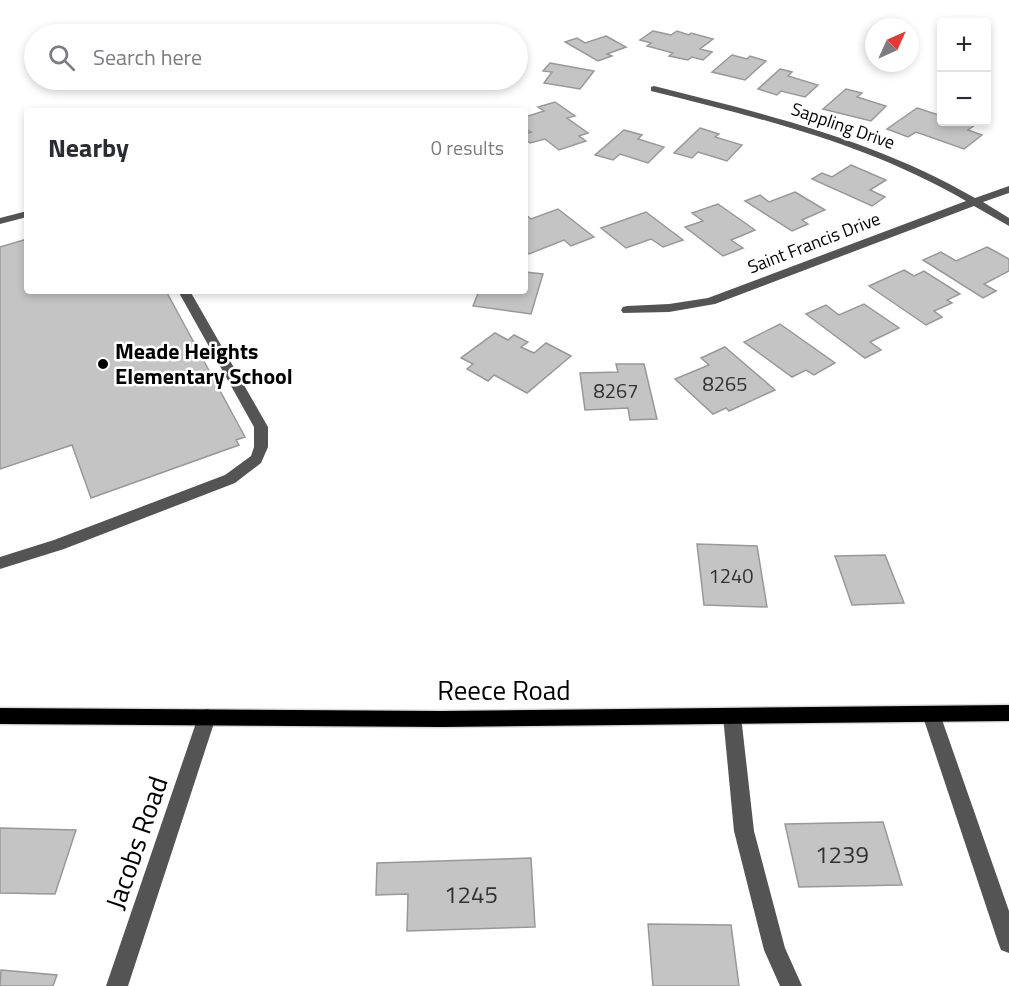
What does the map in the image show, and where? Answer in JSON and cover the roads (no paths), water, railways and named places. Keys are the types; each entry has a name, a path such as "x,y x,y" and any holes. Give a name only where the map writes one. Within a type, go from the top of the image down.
{"main road":[{"name":"Reece Road","path":"0,716 453,719 1009,713"}],"street":[{"name":"Sappling Drive","path":"654,89 817,132 868,149 909,166 1009,223"},
{"name":"Saint Francis Drive","path":"627,310 669,308 711,301 1009,189"},
{"path":"0,221 24,215"},
{"path":"0,563 58,545 231,479 255,464 263,445 261,428 186,294"},
{"path":"932,714 1009,942"},
{"path":"732,716 744,831 775,950 791,986"},
{"name":"Jacobs Road","path":"117,986 207,717"}],"place":[{"name":"Meade Heights Elementary School","path":"103,364"}]}
